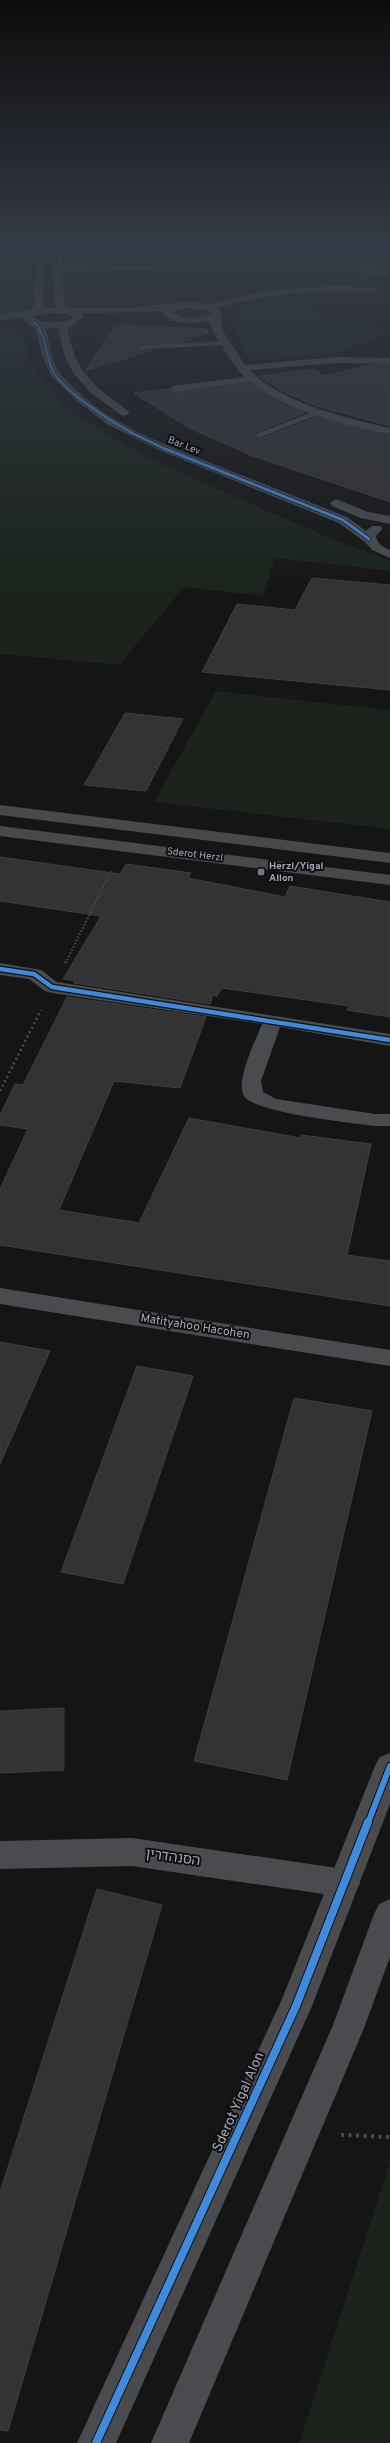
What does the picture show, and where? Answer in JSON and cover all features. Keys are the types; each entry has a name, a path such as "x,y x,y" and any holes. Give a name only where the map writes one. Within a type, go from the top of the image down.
{"main road":[{"name":"Sderot Herzl","path":"0,810 390,858"},
{"name":"Sderot Herzl","path":"0,831 390,880"}],"street":[{"name":"Bar Lev","path":"52,366 55,374 81,400 111,422 163,448 343,520 369,539 376,549 390,554"},
{"path":"74,366 77,372 102,397 138,421"},
{"path":"243,368 266,366"},
{"path":"243,368 253,379 271,391 321,412 390,431"},
{"path":"328,500 365,515 390,522"},
{"path":"369,539 369,535 374,529 390,522"},
{"path":"0,969 34,974 52,987 273,1020 390,1040"},
{"path":"273,1020 251,1081 253,1095 271,1104 375,1120 390,1120"},
{"name":"Matityahoo Hacohen","path":"0,1296 390,1358"},
{"name":"Sderot Yigal Alon","path":"96,2443 296,2006 390,1766"},
{"name":"הסנהדרין","path":"0,1855 132,1852 344,1883"},
{"path":"170,2443 348,2028 390,1914"}],"lane":[{"path":"173,389 253,379"},
{"path":"258,434 321,412"}],"path":[{"path":"307,2125 346,2136 390,2137"}],"shaded area":[{"path":"0,366 32,366 66,408 148,459 342,543 390,560 390,571 275,558 263,596 184,587 119,665 0,654"},
{"path":"216,691 390,710 390,829 154,802"},
{"path":"390,2163 390,2443 299,2443"}],"building":[{"path":"88,366 101,366 85,371"},
{"path":"365,366 390,366 390,426 316,406 280,390 259,376 313,369 324,376"},
{"path":"250,383 278,402 305,413 252,434 253,436 262,438 316,417 390,435 390,502 253,456 189,428 134,393 168,389 173,393"},
{"path":"312,578 390,585 390,690 202,672 237,604 295,610"},
{"path":"125,713 183,719 146,791 84,785"},
{"path":"0,857 120,874 126,864 191,873 188,878 285,897 290,886 390,902 390,1017 347,1010 349,1006 222,988 217,996 213,995 210,1004 74,983 75,981 63,979 101,916 0,901"},
{"path":"67,997 206,1017 180,1088 114,1081 59,1210 139,1223 189,1118 301,1138 301,1135 371,1144 347,1255 390,1261 390,1306 0,1245 0,1189 28,1129 0,1125 0,1115 15,1084 23,1085"},
{"path":"0,1342 50,1351 0,1464"},
{"path":"137,1366 193,1376 123,1584 61,1572"},
{"path":"294,1398 372,1411 287,1780 194,1761"},
{"path":"64,1708 64,1770 0,1773 0,1711"},
{"path":"97,1889 162,1905 8,2431 0,2430 0,2192"}],"cycle path":[{"path":"52,366 55,374 81,399 111,422 163,448 343,520 369,539"},
{"path":"0,969 34,974 52,987 273,1020 390,1040"},
{"path":"96,2443 296,2006 390,1766"}],"place":[{"name":"Herzl/Yigal Allon","path":"261,872"}]}
